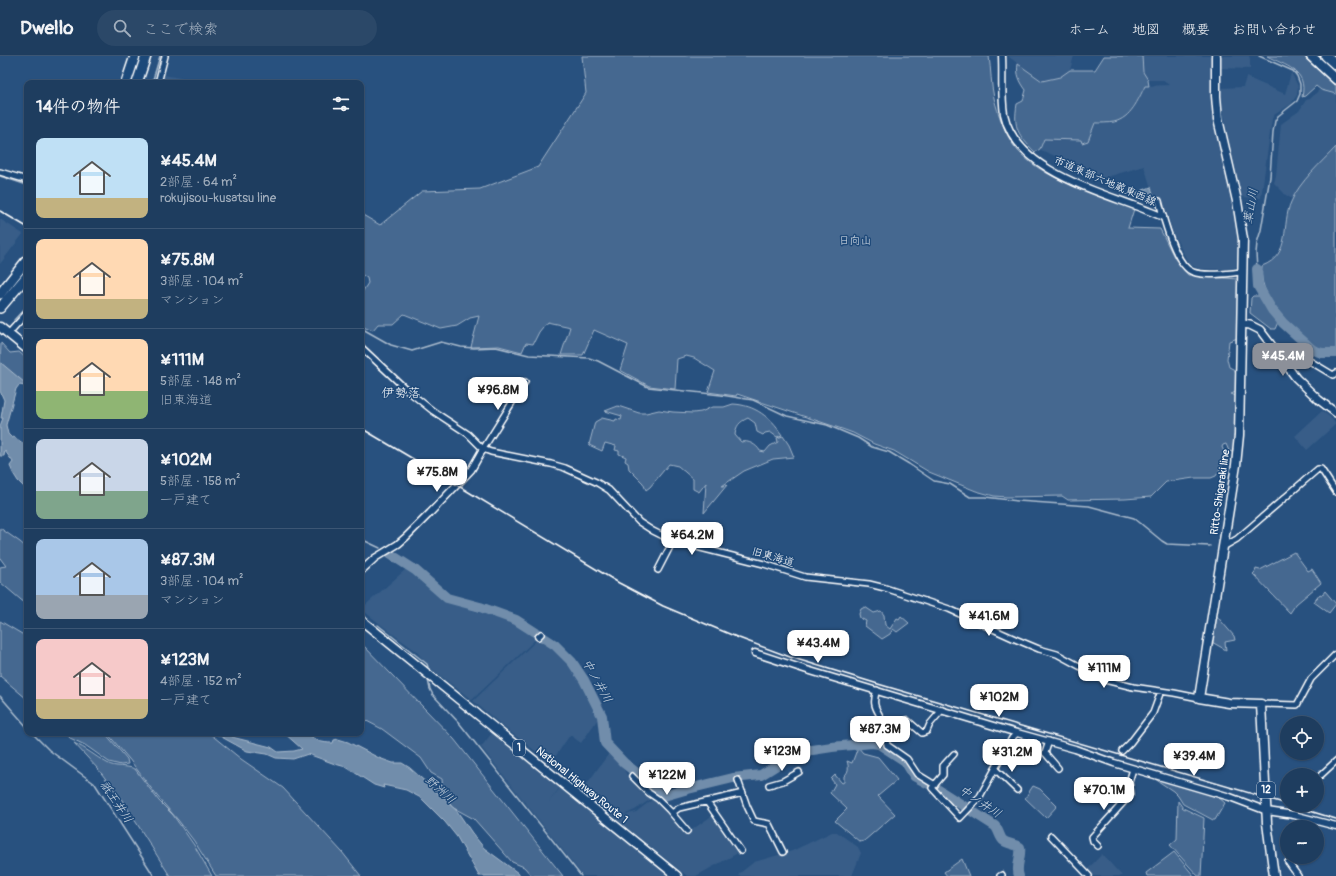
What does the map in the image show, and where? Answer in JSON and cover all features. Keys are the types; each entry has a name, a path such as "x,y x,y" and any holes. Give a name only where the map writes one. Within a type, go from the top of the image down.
{"highway":[{"path":"127,80 134,56"},
{"path":"138,80 146,56"},
{"path":"1311,56 1336,79"},
{"path":"1326,56 1336,65"},
{"path":"0,294 24,264"},
{"path":"0,308 24,280"}],"main road":[{"name":"Ritto-Shigaraki line","path":"1199,698 1236,465 1239,435 1242,324 1243,239 1237,202 1218,119 1216,96 1216,56"},
{"path":"1242,324 1250,325 1260,330 1296,378 1336,413"},
{"path":"0,327 24,347"},
{"name":"National Highway Route 1","path":"364,622 677,876"},
{"path":"1199,698 1230,703 1261,704"},
{"name":"12","path":"1261,704 1270,853 1274,876"}],"street":[{"path":"159,80 165,56"},
{"name":"市道東部六地蔵東西線","path":"1002,56 1004,114 1018,144 1027,154 1043,166 1072,181 1163,217"},
{"path":"0,172 24,179"},
{"path":"1158,201 1170,239 1180,259 1190,271 1205,274 1242,272"},
{"path":"8,334 24,316"},
{"name":"旧東海道","path":"364,350 408,391 433,411 468,434 483,449 565,468 596,482 609,490 639,522 656,533 673,541 764,564 805,577 869,584 928,601 949,609 1015,640 1065,658 1105,680 1123,685 1199,698"},
{"path":"1280,357 1290,351 1294,351 1335,375"},
{"path":"364,568 375,558 398,544 406,537 471,470 525,382"},
{"path":"1223,547 1230,544 1242,535 1318,469 1321,469 1336,492"},
{"path":"658,570 673,541"},
{"path":"755,653 1017,733 1075,748 1114,763 1230,797 1267,811 1294,815 1336,826"},
{"path":"1261,704 1296,705 1312,679 1336,654"},
{"path":"877,690 873,701 884,725 887,745 907,759 917,774 935,785"},
{"path":"1122,751 1130,743 1152,713 1161,691"},
{"path":"907,720 922,733 927,731 930,724 942,710"},
{"path":"954,754 943,766 943,775 932,788 960,818 979,798 1012,738 1017,733"},
{"path":"1049,741 1045,753 1058,768"},
{"path":"1324,772 1336,761"},
{"path":"995,769 1017,790"},
{"path":"1098,846 1092,837 1131,794 1129,782 1133,769"},
{"path":"769,785 782,781 799,772"},
{"path":"632,776 672,813 688,831"},
{"path":"738,780 754,821 769,824 783,852"},
{"path":"672,813 679,808 743,793"},
{"path":"707,802 740,851"},
{"path":"1050,836 1089,876"},
{"path":"1289,864 1298,876"}],"shaded area":[{"path":"1009,56 1074,56 1070,70 1060,77 1042,81"},
{"path":"1142,56 1213,56 1215,119 1239,233 1239,262 1233,269 1199,269 1189,264 1173,233 1166,209 1155,201 1144,166 1097,180 1079,166 1040,149 1044,139 1081,140 1095,123 1113,122 1133,108 1145,86 1169,85 1162,80 1148,80 1143,72"},
{"path":"1221,56 1249,56 1250,69 1221,68"},
{"path":"1291,73 1298,86 1297,95 1291,104 1274,115 1272,119 1261,198 1239,197 1219,88 1243,87 1246,77 1285,94"},
{"path":"164,75 190,80 162,80"},
{"path":"1319,90 1336,94 1336,147 1301,185 1292,199 1284,194 1274,183 1281,124 1299,111 1306,100 1310,99"},
{"path":"1151,187 1155,201 1153,203 1133,194"},
{"path":"0,219 23,234 0,264"},
{"path":"0,362 24,382 24,386 19,385 16,389 6,425 8,434 12,438 14,437 24,444 24,487 13,473 10,466 13,462 5,451 4,456 0,456 0,426 3,418 1,418 4,400 0,391"},
{"path":"1322,411 1336,424 1307,450 1295,436"},
{"path":"406,569 441,599 509,622 520,627 536,639 472,700 430,668 416,651 364,611 364,606"},
{"path":"537,640 553,649 574,671 596,710 598,719 581,743 570,735 551,763 505,728 473,701"},
{"path":"492,733 560,787 549,802 560,788 670,876 583,876 481,747"},
{"path":"220,736 231,736 271,747 278,752 302,749 287,736 311,736 325,743 333,743 334,740 338,739 348,742 379,758 393,763 402,763 446,799 447,802 457,811 484,848 520,876 479,876 457,837 445,822 421,798 406,790 383,785 384,788 374,785 346,767 308,754 293,759 276,758 267,754 247,751"},
{"path":"610,752 627,775 651,799 635,810 616,818 583,789"},
{"path":"653,799 667,812 686,834 713,815 737,849 736,854 696,876 687,876 616,819 636,812"},
{"path":"832,832 837,832 858,847 861,853 852,876 738,876 754,862 792,851"},
{"path":"1102,854 1122,876 1093,876 1087,870"}],"green space":[{"name":"日向山","path":"582,56 989,56 993,93 1000,117 1014,146 1025,158 1038,168 1070,184 1134,209 1128,228 1160,229 1175,259 1188,275 1238,279 1238,338 1229,341 1227,359 1229,367 1235,370 1237,378 1236,392 1231,394 1236,396 1235,444 1232,452 1229,451 1226,444 1223,445 1222,447 1227,458 1216,476 1211,478 1194,478 1166,482 1151,497 1068,500 1062,496 994,496 976,491 929,472 894,451 874,444 842,429 737,394 736,396 708,392 715,371 694,358 686,356 677,359 675,389 649,386 620,370 628,345 594,330 583,355 561,355 570,327 547,322 539,332 533,344 526,343 522,352 499,346 471,347 479,316 470,318 457,326 441,329 404,314 393,324 378,324 373,330 364,326 364,289 368,283 367,278 364,276 364,216 380,225 422,191 480,189 538,167 586,93"},
{"path":"1104,56 1142,56 1143,72 1148,80 1149,86 1145,86 1133,108 1125,117 1114,122 1095,123 1088,141 1082,143 1081,140 1044,139 1040,149 1035,152 1024,141 1016,125 1017,104 1023,101 1026,90 1019,78 1018,64 1042,81 1060,77 1070,70 1095,70"},
{"path":"1267,56 1304,56 1336,86 1336,94 1321,90 1316,86 1302,97 1302,80 1298,74 1288,66"},
{"path":"1336,147 1336,351 1334,351 1318,348 1310,343 1284,318 1269,297 1264,287 1262,266 1271,261 1282,247 1288,211 1299,187"},
{"path":"1253,296 1259,296 1278,322 1275,329 1271,329 1250,313 1251,298"},
{"path":"1,343 10,353 19,352 24,356 24,384 0,363"},
{"path":"733,404 748,407 761,413 782,435 777,437 770,432 763,435 757,432 755,423 748,418 742,421 736,429 735,435 741,442 752,444 760,451 765,452 770,446 778,442 777,438 783,436 794,457 773,459 744,471 722,486 727,485 704,513 706,483 699,492 693,489 693,479 678,466 669,464 646,490 643,483 629,469 628,463 625,461 626,457 619,454 619,451 615,450 616,446 605,443 602,451 589,445 595,422 602,418 615,421 616,419 621,420 622,416 605,411 618,406 639,413 659,410 693,413 701,412 712,407 724,407"},
{"path":"0,528 24,545 24,602 0,582 0,567 6,566 0,558"},
{"path":"1294,552 1308,571 1312,569 1321,583 1296,604 1290,613 1253,574 1256,569 1260,570"},
{"path":"1325,591 1336,604 1329,613 1314,602 1320,594 1322,595"},
{"path":"865,607 874,613 881,611 884,615 885,625 890,629 897,618 899,619 901,616 909,623 897,632 893,629 890,634 882,639 865,626 866,621 860,618 859,614 861,609"},
{"path":"1215,614 1234,636 1235,640 1225,642 1226,650 1210,641"},
{"path":"0,621 24,635 24,696 0,676"},
{"path":"364,646 454,739 563,876 532,876 524,867 512,862 474,819 452,807 443,793 442,779 431,773 421,758 382,729 364,720"},
{"path":"68,736 108,736 127,759 128,764 121,765 109,762 85,745"},
{"path":"110,736 213,736 241,759 283,788 342,852 361,876 216,876 194,841"},
{"path":"74,743 83,747 110,765 135,769 159,801 173,815 194,845 212,876 170,876 122,800 98,769"},
{"path":"858,747 863,753 878,757 897,780 878,796 895,814 864,841 860,842 835,821 847,809 830,793 835,784 831,779 835,775 842,783 844,782 844,776 848,769 847,761 852,763"},
{"path":"1152,777 1217,796 1225,803 1215,820 1213,820 1183,804 1173,791"},
{"path":"1033,786 1040,789 1057,806 1046,818 1025,798"},
{"path":"1178,801 1183,808 1204,818 1201,876 1198,876 1170,845 1177,839"},
{"path":"1174,852 1194,876 1147,876 1146,873"},
{"path":"962,859 969,876 947,876 944,872"}],"waterway":[{"path":"153,80 160,56"},
{"name":"葉山川","path":"1257,269 1257,243 1261,230 1270,177 1275,121 1278,116 1297,101 1300,94 1300,84 1293,71 1259,56"},
{"path":"0,176 24,184"},
{"name":"葉山川","path":"1257,269 1258,286 1272,310 1283,323 1313,350 1322,353 1336,353"},
{"path":"14,320 24,309"},
{"path":"364,330 391,345 412,351 441,342 461,347 496,347 529,355 589,358 598,361 648,387 753,400 787,416 827,425 858,438 872,447 889,452 934,481 950,484 970,497 1089,506 1134,518 1167,544 1210,546"},
{"name":"中ノ井川","path":"364,540 380,548"},
{"name":"中ノ井川","path":"390,554 415,570 447,598 480,607 516,620 555,645 572,662 584,680 602,716 605,743 624,763 648,782 661,796 733,778 761,775 785,760"},
{"path":"378,625 427,664 428,667"},
{"path":"428,680 433,695 460,724 581,876"},
{"name":"祇王井川","path":"0,696 24,724"},
{"name":"祇王井川","path":"35,736 49,750 95,784 154,876"},
{"name":"中ノ井川","path":"795,755 806,751 832,747 872,743 879,744 905,761 914,776 929,784"},
{"name":"中ノ井川","path":"937,789 995,826 1004,841 1020,847 1018,869 1019,876"}],"railway":[{"path":"0,211 24,225"},
{"path":"364,430 619,583 663,606 739,638 790,657 878,684 1280,802"},
{"path":"1313,812 1336,819"}],"district":[{"name":"伊勢落","path":"401,393"}],"water label":[{"name":"野洲川","path":"440,790"}]}
